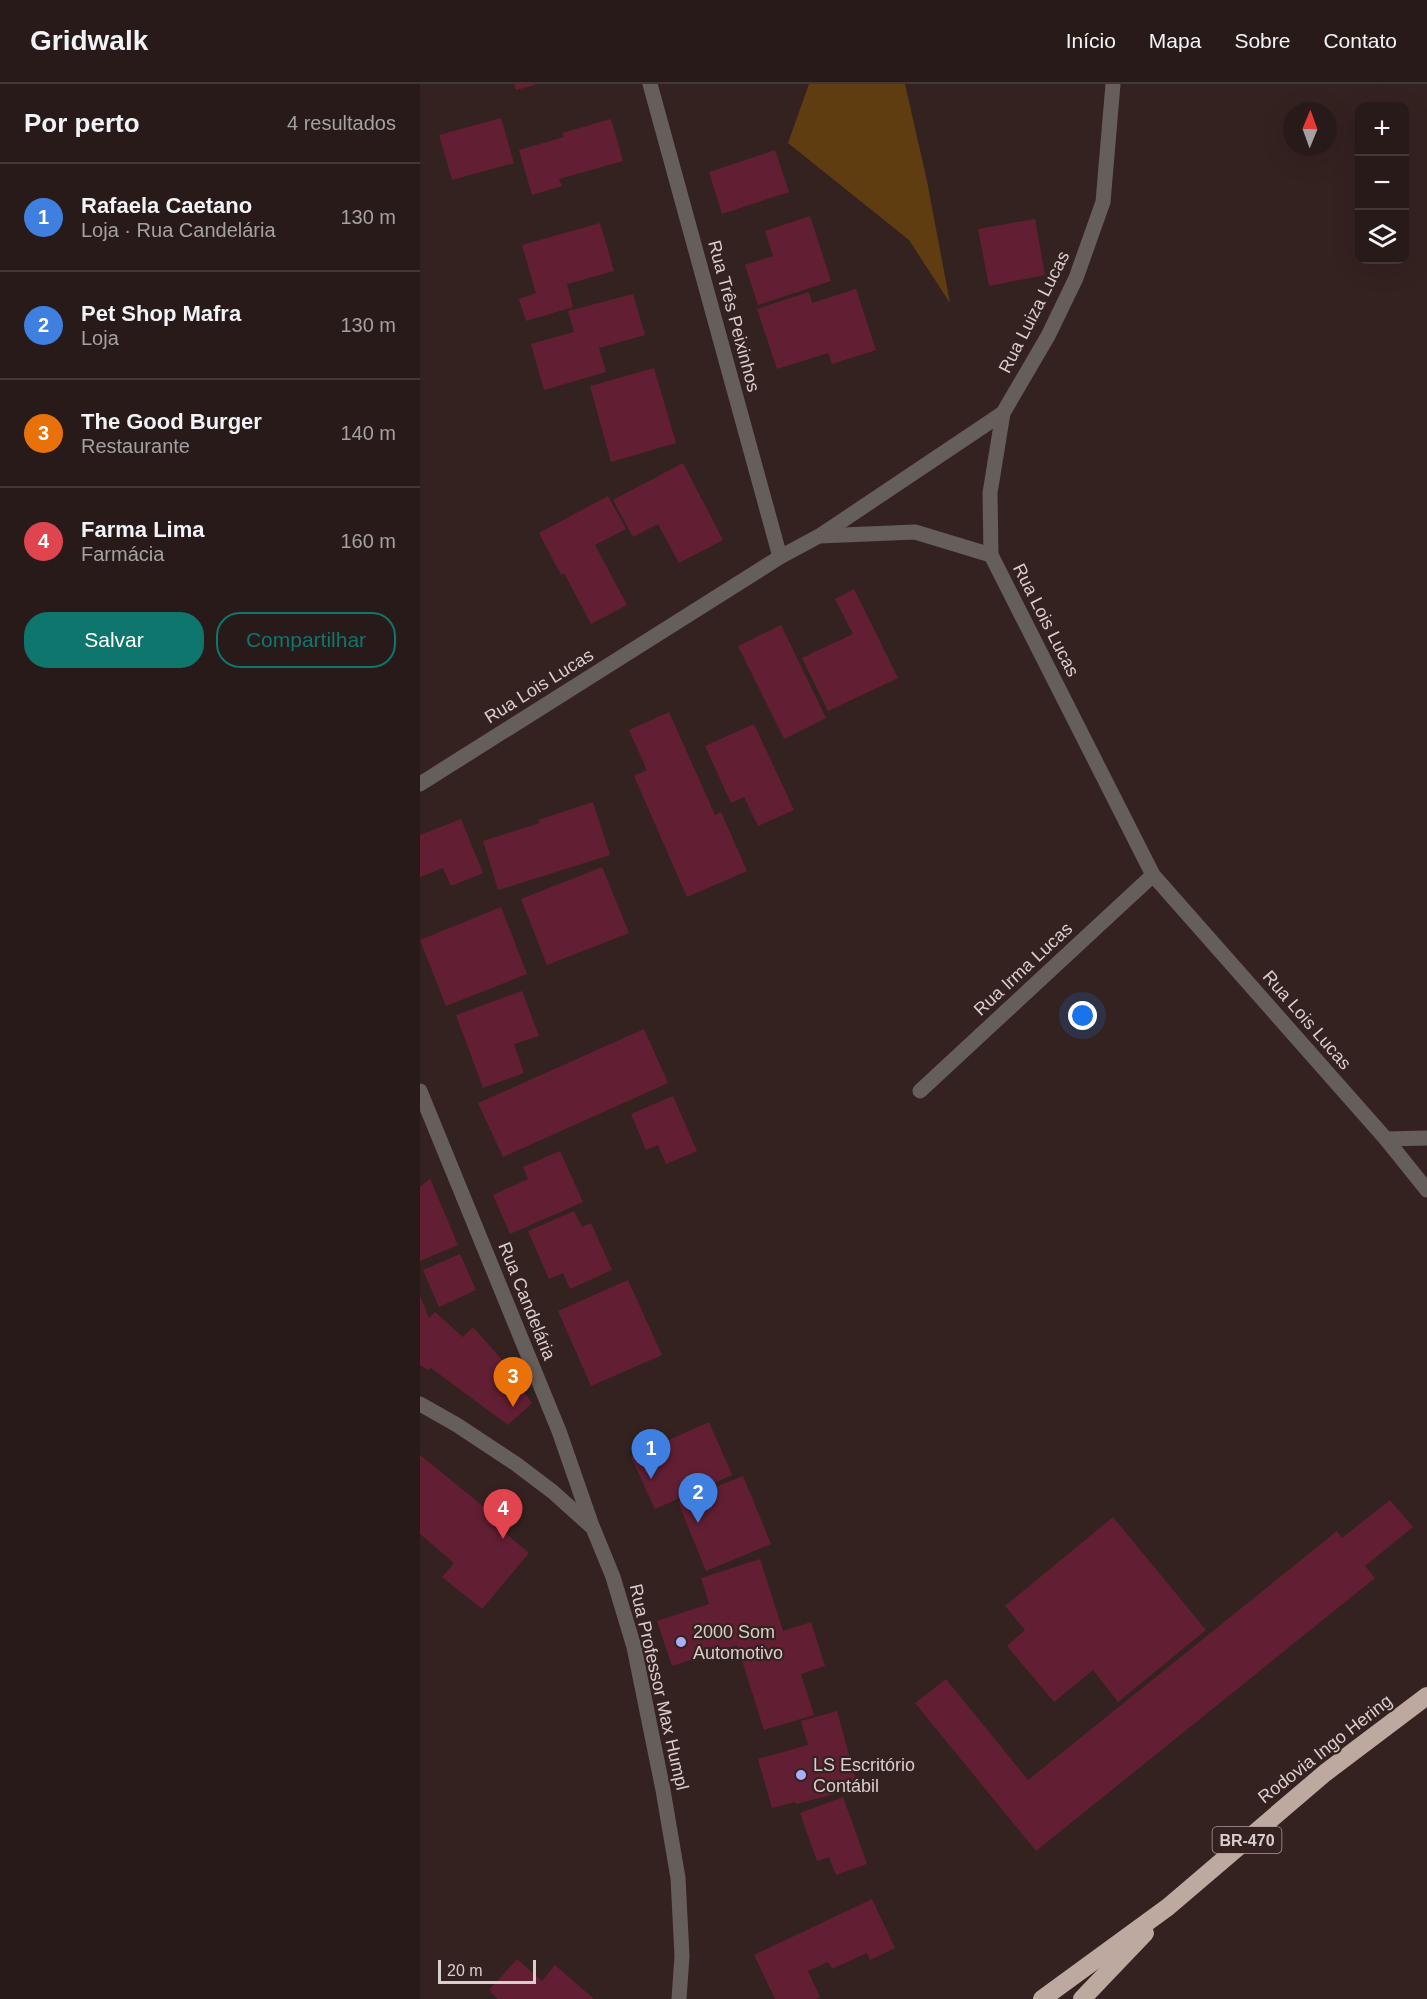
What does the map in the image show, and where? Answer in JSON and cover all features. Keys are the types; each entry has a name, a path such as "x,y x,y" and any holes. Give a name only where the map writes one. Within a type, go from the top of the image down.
{"highway":[{"name":"Rodovia Ingo Hering","path":"1042,1999 1168,1907 1325,1773 1427,1696"},
{"name":"Rodovia Ingo Hering","path":"1082,1999 1168,1907"}],"street":[{"name":"Rua Três Peixinhos","path":"650,84 780,557"},
{"name":"Rua Luiza Lucas","path":"991,555 990,493 1002,413 1048,336 1077,278 1103,202 1113,84"},
{"name":"Rua Luiza Lucas","path":"819,536 1002,413"},
{"name":"Rua Lois Lucas","path":"420,784 780,557 819,536 915,532 991,555 1153,875 1386,1139 1427,1190"},
{"name":"Rua Irma Lucas","path":"920,1091 1153,875"},
{"name":"Rua Candelária","path":"420,1091 560,1431 593,1528"},
{"path":"1386,1139 1427,1138"},
{"name":"Rua Professor Max Humpl","path":"420,1404 457,1425 516,1464 553,1492 593,1528 613,1577 634,1647 663,1790 678,1878 682,1956 679,1999"}],"shaded area":[{"path":"809,84 905,84 927,181 950,303 909,240 788,143"}],"building":[{"path":"514,84 535,84 535,85 516,90"},
{"path":"501,118 514,163 452,180 439,135"},
{"path":"611,119 623,161 559,179 562,186 532,195 519,150 564,137 562,133"},
{"path":"775,150 789,192 722,214 709,172"},
{"path":"810,216 831,281 758,305 745,265 773,256 765,231"},
{"path":"1035,219 1045,275 989,286 978,229"},
{"path":"600,223 614,271 567,284 573,307 526,321 519,299 536,293 522,245"},
{"path":"856,289 876,350 832,364 828,353 777,369 757,309 809,292 812,303"},
{"path":"633,294 645,335 599,348 606,372 544,390 531,344 574,332 568,311"},
{"path":"654,368 676,443 611,462 590,386"},
{"path":"683,463 723,540 679,563 658,524 633,537 613,500"},
{"path":"608,496 626,529 595,545 627,605 591,624 564,573 561,575 539,533"},
{"path":"854,589 898,678 828,711 802,658 853,634 835,599"},
{"path":"781,625 826,718 784,739 738,646"},
{"path":"669,712 715,815 721,812 747,871 687,897 634,776 647,770 629,730"},
{"path":"754,724 794,810 758,826 744,797 731,803 705,746"},
{"path":"593,802 610,855 498,890 483,841 540,823 538,820"},
{"path":"461,819 483,873 451,886 443,868 420,877 420,835"},
{"path":"602,867 629,933 547,965 521,899"},
{"path":"501,907 527,974 446,1006 420,940"},
{"path":"522,991 539,1036 514,1044 524,1073 483,1088 456,1015"},
{"path":"644,1029 668,1083 503,1157 478,1103"},
{"path":"673,1096 697,1151 666,1164 658,1145 646,1150 631,1114"},
{"path":"560,1151 583,1202 510,1234 493,1195 528,1179 523,1167"},
{"path":"430,1179 458,1245 420,1261 420,1187"},
{"path":"574,1211 582,1227 591,1223 612,1270 570,1289 563,1273 549,1279 528,1231"},
{"path":"460,1254 476,1290 439,1307 423,1270"},
{"path":"628,1280 662,1355 591,1386 558,1311"},
{"path":"420,1296 429,1318 435,1312 463,1337 473,1327 502,1360 532,1403 508,1425 431,1368 428,1370 420,1365"},
{"path":"709,1422 732,1475 655,1509 631,1457"},
{"path":"420,1455 494,1515 490,1520 529,1553 482,1609 442,1577 454,1563 420,1534"},
{"path":"743,1476 771,1544 706,1571 678,1502"},
{"path":"1390,1500 1413,1527 1365,1566 1375,1578 1036,1851 915,1703 946,1679 1028,1780 1337,1531 1342,1538"},
{"path":"1113,1517 1206,1630 1118,1702 1093,1670 1054,1702 1007,1646 1025,1630 1005,1606"},
{"path":"760,1559 783,1631 811,1622 825,1666 801,1674 814,1715 764,1730 737,1645 672,1666 657,1621 709,1604 701,1578"},
{"path":"837,1711 858,1788 772,1808 758,1759 808,1745 801,1721"},
{"path":"843,1797 867,1864 836,1875 829,1857 817,1861 800,1813"},
{"path":"872,1899 895,1948 870,1960 867,1953 832,1969 828,1962 808,1971 820,1997 775,1999 754,1955"},
{"path":"517,1959 542,1981 555,1965 594,1999 498,1999 489,1990"}],"place":[{"name":"The Good Burger","path":"513,1407"},
{"name":"Rafaela Caetano","path":"651,1479"},
{"name":"Pet Shop Mafra","path":"698,1523"},
{"name":"Farma Lima","path":"503,1539"},
{"name":"2000 Som Automotivo","path":"681,1642"},
{"name":"LS Escritório Contábil","path":"801,1775"}]}
